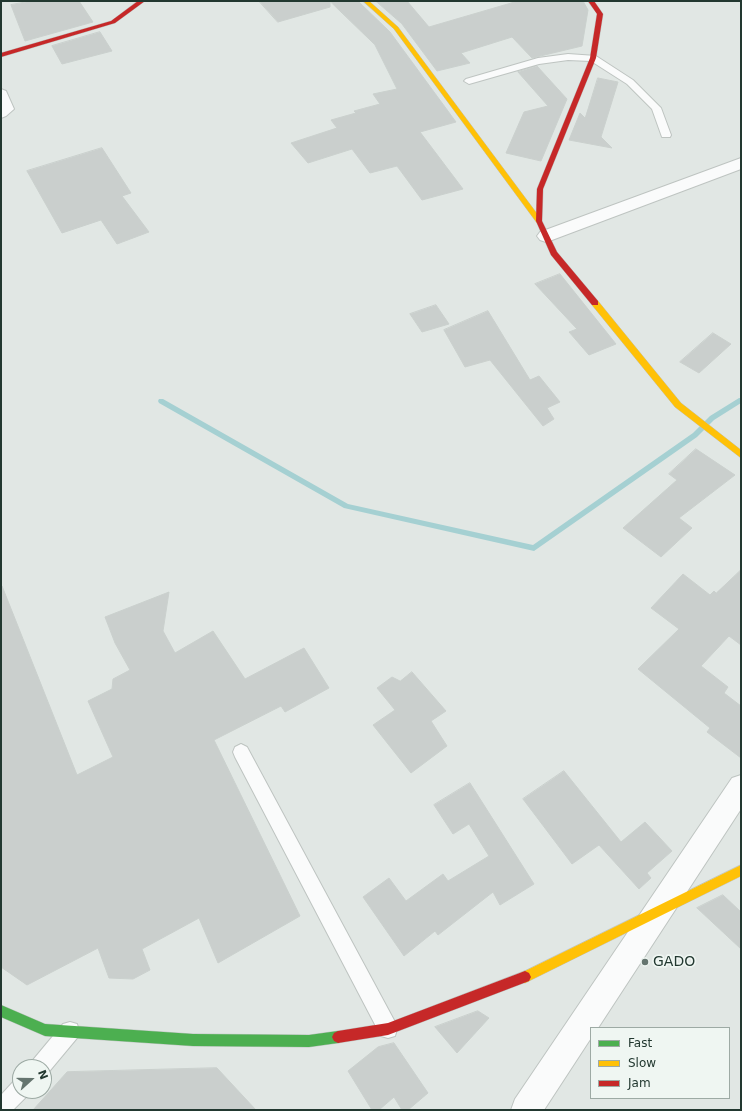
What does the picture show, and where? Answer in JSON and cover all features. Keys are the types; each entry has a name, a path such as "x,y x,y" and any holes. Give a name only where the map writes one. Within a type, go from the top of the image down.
{"street":[{"path":"1,56 113,22 142,1"},
{"path":"366,1 396,28 543,229 554,252 678,405 741,455"},
{"path":"543,229 540,189 593,58 600,14 591,1"},
{"path":"1,94 6,109 1,113"},
{"path":"543,229 741,163"},
{"path":"526,1110 741,787"},
{"path":"1,1011 45,1030 193,1040 309,1041 388,1029 532,974 741,870"}],"lane":[{"path":"469,81 538,61 568,57 593,58 630,82 656,108 666,135"},
{"path":"241,752 388,1029"},
{"path":"47,1059 70,1031"},
{"path":"1,1109 12,1097"}],"building":[{"path":"31,1 79,1 93,22 25,41 11,5"},
{"path":"259,1 330,1 330,7 278,22"},
{"path":"330,1 358,1 390,32 456,122 420,132 463,189 422,200 397,166 370,173 352,149 308,163 291,143 337,128 331,120 356,113 354,111 380,104 373,94 397,89 375,45"},
{"path":"376,1 407,1 429,27 518,1 583,1 588,10 582,46 532,58 512,37 461,53 470,63 437,71 402,24"},
{"path":"100,32 112,51 62,64 52,46"},
{"path":"537,66 567,99 541,161 506,153 524,112 548,106 518,72"},
{"path":"598,78 618,82 601,137 612,148 569,140 580,113 585,118"},
{"path":"102,148 131,193 122,196 149,232 117,244 101,220 62,233 27,171"},
{"path":"560,274 616,344 589,355 569,332 577,329 535,284"},
{"path":"436,305 449,324 422,332 410,314"},
{"path":"488,311 530,380 539,376 560,402 547,408 554,419 543,426 490,360 465,367 444,330"},
{"path":"713,333 731,344 699,373 680,362"},
{"path":"696,449 735,475 679,518 692,528 661,557 623,528 677,480 669,474"},
{"path":"741,570 741,645 729,636 701,666 728,687 724,693 741,706 741,758 707,732 710,728 638,669 679,629 651,608 683,574 710,595 714,591 716,593"},
{"path":"1,586 77,775 113,757 88,701 112,689 113,679 130,670 115,643 105,617 169,592 163,631 175,653 213,631 245,679 304,648 329,688 285,712 281,706 214,740 300,916 218,963 199,918 142,949 150,970 133,979 109,978 98,948 27,985 1,967"},
{"path":"412,672 446,711 431,721 447,746 411,773 373,725 395,710 377,688 392,677 400,681"},
{"path":"564,771 621,842 645,822 672,851 647,873 651,878 639,889 599,845 572,864 523,799"},
{"path":"470,783 534,884 500,905 493,892 438,935 435,931 404,956 363,897 389,878 406,901 443,874 448,881 489,856 469,824 453,834 434,805"},
{"path":"723,895 741,912 741,949 697,908"},
{"path":"478,1011 489,1018 457,1053 435,1027"},
{"path":"394,1043 428,1093 408,1110 402,1110 394,1097 379,1110 372,1110 348,1071 378,1047"},
{"path":"217,1068 256,1110 33,1110 43,1099 52,1099 52,1089 67,1072"}],"waterway":[{"path":"161,401 346,506 534,548 695,435 712,418 741,400"}],"traffic: fast":[{"path":"1,1011 45,1030 193,1040 309,1041 338,1037"}],"traffic: slow":[{"path":"366,1 396,28 539,221"},
{"path":"595,303 678,405 741,455"},
{"path":"525,977 741,870"}],"traffic: jam":[{"path":"1,55 113,22 142,1"},
{"path":"591,1 600,14 593,58 540,189 539,221 554,253 595,303"},
{"path":"338,1037 388,1029 525,977"}],"place":[{"name":"GADO","path":"645,962"}]}
